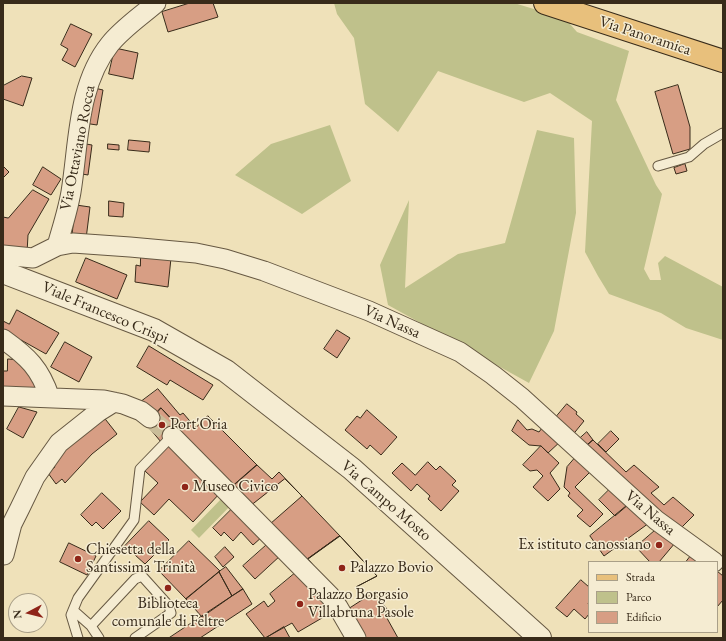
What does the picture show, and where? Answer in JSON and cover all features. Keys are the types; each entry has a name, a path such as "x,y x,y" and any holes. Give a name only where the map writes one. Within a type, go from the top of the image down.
{"main road":[{"name":"Via Panoramica","path":"545,3 723,61"}],"street":[{"name":"Via Ottaviano Rocca","path":"57,246 71,193 76,142 88,87 96,67 110,44 123,30 156,3"},
{"name":"Via Nassa","path":"3,255 33,258 57,246 74,244 196,253 225,259 264,271 369,311 460,352 493,375 522,398 656,520 713,561"},
{"name":"Viale Francesco Crispi","path":"3,272 154,330 226,371"},
{"path":"3,339 27,357 36,367 46,386 50,398"},
{"name":"Via Campo Mosto","path":"226,371 352,469 540,638"},
{"path":"3,396 104,400 123,404 141,411 150,418"},
{"path":"4,555 12,524 35,477 59,443 79,426 114,402"},
{"path":"172,436 330,596 356,638"}],"lane":[{"path":"658,166 689,157 704,144 723,133"},
{"path":"78,638 71,615 78,598 134,520 140,469 172,436"},
{"path":"91,626 135,579 142,576 170,606 171,613 135,638"},
{"path":"73,610 91,626 99,638"}],"green space":[{"path":"334,3 514,3 570,20 570,24 577,32 629,51 616,100 656,185 662,194 644,269 650,280 661,280 658,263 665,256 723,287 723,340 686,328 661,313 609,294 598,276 585,252 592,121 550,93 524,102 438,71 398,132 365,104 354,38 337,14"},
{"path":"330,125 351,181 302,214 235,175 271,144"},
{"path":"537,130 574,138 576,213 554,331 529,383 388,305 380,265 409,200 405,288 458,254 505,243"},
{"path":"224,496 232,504 199,538 191,530"}],"building":[{"path":"190,3 213,3 218,17 168,32 162,12"},
{"path":"71,24 92,34 75,67 62,60 68,49 61,45"},
{"path":"115,48 138,53 133,79 109,74"},
{"path":"22,76 32,78 23,106 3,99 3,86"},
{"path":"678,85 690,127 690,149 673,154 655,92"},
{"path":"90,87 103,90 97,125 84,123"},
{"path":"129,140 150,142 149,152 128,150"},
{"path":"80,143 92,145 88,175 76,173"},
{"path":"108,144 119,145 119,150 108,149"},
{"path":"685,164 687,171 676,174 674,168"},
{"path":"3,166 9,172 3,178"},
{"path":"43,167 61,179 51,195 33,185"},
{"path":"33,190 49,199 28,235 27,253 3,250 3,217 8,218"},
{"path":"109,201 124,203 123,217 109,216"},
{"path":"76,205 90,207 86,239 72,238"},
{"path":"141,256 171,258 168,287 135,282 136,265 140,266"},
{"path":"86,258 127,275 117,299 76,282"},
{"path":"17,310 59,333 46,354 21,340 18,344 3,335 3,321 9,324"},
{"path":"337,330 350,338 337,358 324,349"},
{"path":"65,342 92,357 79,382 51,367"},
{"path":"149,346 213,385 203,400 170,380 167,385 137,367"},
{"path":"8,359 22,360 38,375 37,392 3,389 3,371 7,371"},
{"path":"158,389 180,415 183,413 189,420 178,430 175,427 178,426 161,408 155,415 138,404"},
{"path":"567,404 577,412 576,414 584,421 571,437 552,422"},
{"path":"19,407 37,412 23,438 7,429"},
{"name":"Port'Oria","path":"161,408 178,426 175,427 161,442 146,424"},
{"path":"367,410 397,437 381,455 370,445 367,449 345,430 357,416 360,418"},
{"path":"102,415 117,434 92,454 65,483 62,479 56,484 48,473 55,467 50,460"},
{"path":"208,416 257,465 233,486 178,430 189,420 196,427"},
{"path":"518,420 527,430 532,429 539,432 545,424 562,440 548,453 541,446 529,445 512,431"},
{"path":"611,431 619,439 606,452 598,444"},
{"path":"587,432 593,440 583,449 577,441"},
{"path":"593,440 626,472 634,465 659,487 651,493 664,505 673,497 694,515 677,532 583,449"},
{"name":"Museo Civico","path":"170,444 221,492 193,522 169,499 154,515 140,502 158,483 145,471"},
{"path":"541,446 559,463 550,473 560,489 548,501 533,487 543,476 537,470 530,471 523,465"},
{"path":"575,458 590,472 575,487 603,514 590,527 577,516 583,510 568,496 570,493 564,487 567,467"},
{"path":"428,462 436,470 440,466 456,481 452,485 459,491 441,511 428,499 430,496 417,484 411,491 392,473 402,463 415,475"},
{"path":"257,465 272,479 279,472 340,536 308,559 303,557 233,486"},
{"path":"285,479 302,496 270,524 252,505"},
{"path":"612,487 629,504 615,516 599,500"},
{"path":"102,493 121,511 103,529 96,522 92,526 81,515"},
{"path":"629,504 649,523 604,556 590,536"},
{"path":"234,507 263,536 253,545 241,532 233,541 224,532 221,536 213,528"},
{"path":"149,521 169,540 145,564 125,546"},
{"path":"658,528 675,543 660,561 649,561 636,547"},
{"name":"Palazzo Bovio","path":"340,536 377,576 356,587 365,598 374,593 387,609 383,611 398,638 364,638 350,612 308,559"},
{"name":"Palazzo Bovio","path":"340,536 377,576 356,587 365,598 348,609 308,559"},
{"path":"189,541 220,571 186,599 159,571"},
{"path":"270,542 281,555 255,579 243,566"},
{"name":"Chiesetta della Santissima Trinità","path":"69,543 96,556 87,575 60,562"},
{"path":"225,547 234,557 223,567 215,557"},
{"path":"693,553 704,561 687,561"},
{"path":"226,567 243,589 232,596 219,572"},
{"name":"Palazzo Borgasio Villabruna Pasole","path":"299,570 334,611 298,632 292,623 265,638 246,614 264,601 268,607 275,601 270,594"},
{"path":"219,572 232,596 202,617 186,599"},
{"path":"718,572 723,576 723,600 718,606"},
{"path":"581,580 588,586 588,615 585,619 574,609 567,617 556,608"},
{"path":"243,589 252,604 200,638 169,638"},
{"path":"284,627 290,638 266,638"}],"tunnel":[{"path":"150,418 172,436"}],"place":[{"name":"Port'Oria","path":"162,425"},
{"name":"Museo Civico","path":"185,487"},
{"name":"Ex istituto canossiano","path":"659,545"},
{"name":"Chiesetta della Santissima Trinità","path":"78,559"},
{"name":"Palazzo Bovio","path":"342,568"},
{"name":"Biblioteca comunale di Feltre","path":"168,588"},
{"name":"Palazzo Borgasio Villabruna Pasole","path":"300,604"}]}
